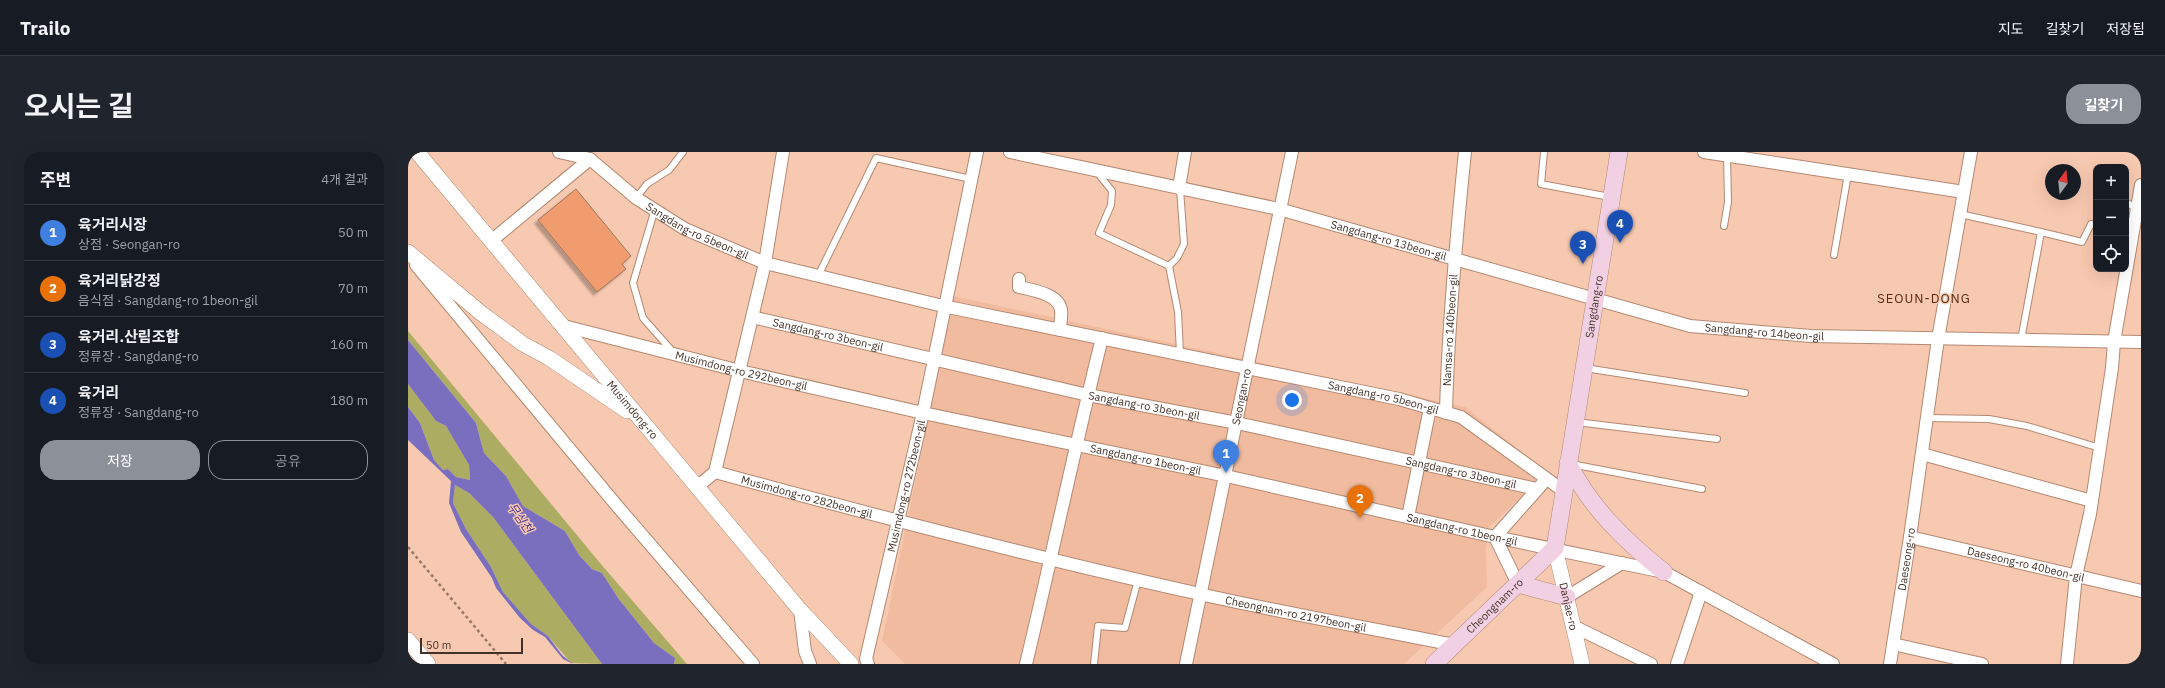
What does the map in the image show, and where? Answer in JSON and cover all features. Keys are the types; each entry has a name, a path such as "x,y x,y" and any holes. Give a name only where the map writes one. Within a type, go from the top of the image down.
{"main road":[{"name":"Sangdang-ro","path":"1555,548 1619,152"},
{"path":"1568,463 1578,484 1612,526 1664,572"},
{"name":"Cheongnam-ro","path":"1434,664 1555,548"},
{"path":"1518,584 1567,597"}],"street":[{"name":"Musimdong-ro","path":"417,152 560,325 800,610 851,664"},
{"path":"559,152 589,156"},
{"path":"697,487 716,472 765,263 783,152"},
{"name":"Musimdong-ro 272beon-gil","path":"868,664 866,658 923,413 943,306 977,152"},
{"name":"Sangdang-ro 13beon-gil","path":"1010,152 1052,157 1097,172 1279,209 1595,300"},
{"path":"1179,188 1185,152"},
{"name":"Seongan-ro","path":"1186,664 1249,368 1279,209 1292,152"},
{"name":"Namsa-ro 140beon-gil","path":"1446,413 1448,335 1465,152"},
{"path":"1704,152 1964,192"},
{"name":"Daeseong-ro","path":"1890,664 1910,537 1938,339 1972,152"},
{"path":"491,242 589,156"},
{"name":"Sangdang-ro 5beon-gil","path":"589,156 636,198 685,229 765,263 943,306 1399,398 1461,418 1565,492"},
{"path":"2066,664 2076,576 2092,500 2114,342 2137,228 2137,209 2141,185"},
{"path":"408,254 481,313 523,344 549,358 643,422"},
{"path":"408,254 618,507 753,664"},
{"path":"1019,279 1019,288 1037,291 1057,300 1061,309 1060,330"},
{"name":"Sangdang-ro 14beon-gil","path":"1595,300 1690,326 1811,336 2141,342"},
{"name":"Sangdang-ro 3beon-gil","path":"752,317 1088,395 1237,423 1537,489"},
{"name":"Musimdong-ro 292beon-gil","path":"560,325 740,371 923,413"},
{"path":"1026,664 1051,560 1075,446 1102,338"},
{"path":"1408,517 1430,408"},
{"name":"Sangdang-ro 1beon-gil","path":"923,413 1075,446 1226,476 1495,537 1555,548 1664,572 1833,664"},
{"path":"1922,454 2092,500"},
{"name":"Musimdong-ro 282beon-gil","path":"716,472 898,522"},
{"path":"1518,584 1495,537 1546,479"},
{"name":"Cheongnam-ro 2197beon-gil","path":"898,522 1201,595 1454,645"},
{"name":"Daeseong-ro 40beon-gil","path":"1910,537 2141,591"},
{"name":"Danjae-ro","path":"1555,548 1582,664"},
{"path":"1567,597 1622,563"},
{"path":"1677,664 1701,592"},
{"path":"800,610 805,651 810,664"},
{"path":"1573,626 1651,664"},
{"path":"408,640 428,664"},
{"path":"1893,644 1982,664"}],"lane":[{"path":"636,198 648,184 669,170 683,152"},
{"path":"1544,152 1541,184 1612,197"},
{"path":"1724,226 1728,202 1726,155"},
{"path":"818,276 876,158 971,179"},
{"path":"1097,172 1112,191 1112,205 1099,233 1169,266"},
{"path":"1834,255 1848,174"},
{"path":"1169,266 1177,258 1184,244 1179,188"},
{"path":"2129,204 2137,209"},
{"path":"655,210 633,283 643,318 675,354"},
{"path":"1960,214 2082,242 2091,224 2093,224"},
{"path":"2021,340 2041,232"},
{"path":"1169,266 1178,312 1180,354"},
{"path":"1584,368 1745,393"},
{"path":"1927,418 1989,419 2027,426 2100,448"},
{"path":"1575,422 1718,439"},
{"path":"1568,463 1702,489"},
{"path":"1094,664 1098,626 1126,628 1138,580"}],"path":[{"path":"408,547 506,664"}],"shaded area":[{"path":"954,296 1465,407 1536,463 1535,484 1489,527 1486,549 1487,587 1404,664 905,664 882,641"},
{"path":"408,331 600,563 687,664 674,664 675,658 654,643 618,598 602,573 592,569 579,555 565,531 523,506 506,476 484,453 476,423 408,340"},
{"path":"408,384 436,421 446,426 469,465 470,480 456,477 448,469 443,470 434,460 420,423 408,407"},
{"path":"455,485 469,493 493,517 602,664 571,663 548,636 531,624 503,592 491,567 466,529 453,503"}],"water":[{"name":"무심천","path":"408,340 476,423 484,453 506,476 523,506 565,531 579,555 592,569 602,573 618,598 654,643 675,658 674,664 602,664 493,517 469,493 455,485 453,503 466,529 491,567 503,592 531,624 548,636 562,655 573,664 563,659 545,637 533,630 520,618 496,588 492,578 461,532 449,503 451,481 408,440 408,407 420,423 434,460 443,470 448,469 456,477 470,480 469,465 446,426 436,421 408,384"}],"building":[{"path":"576,189 631,256 622,264 626,269 597,292 538,220"}],"place":[{"name":"육거리","path":"1620,243"},
{"name":"육거리.산림조합","path":"1583,264"},
{"name":"육거리시장","path":"1226,473"},
{"name":"육거리닭강정","path":"1360,518"}],"district":[{"name":"SEOUN-DONG","path":"1924,298"}]}
